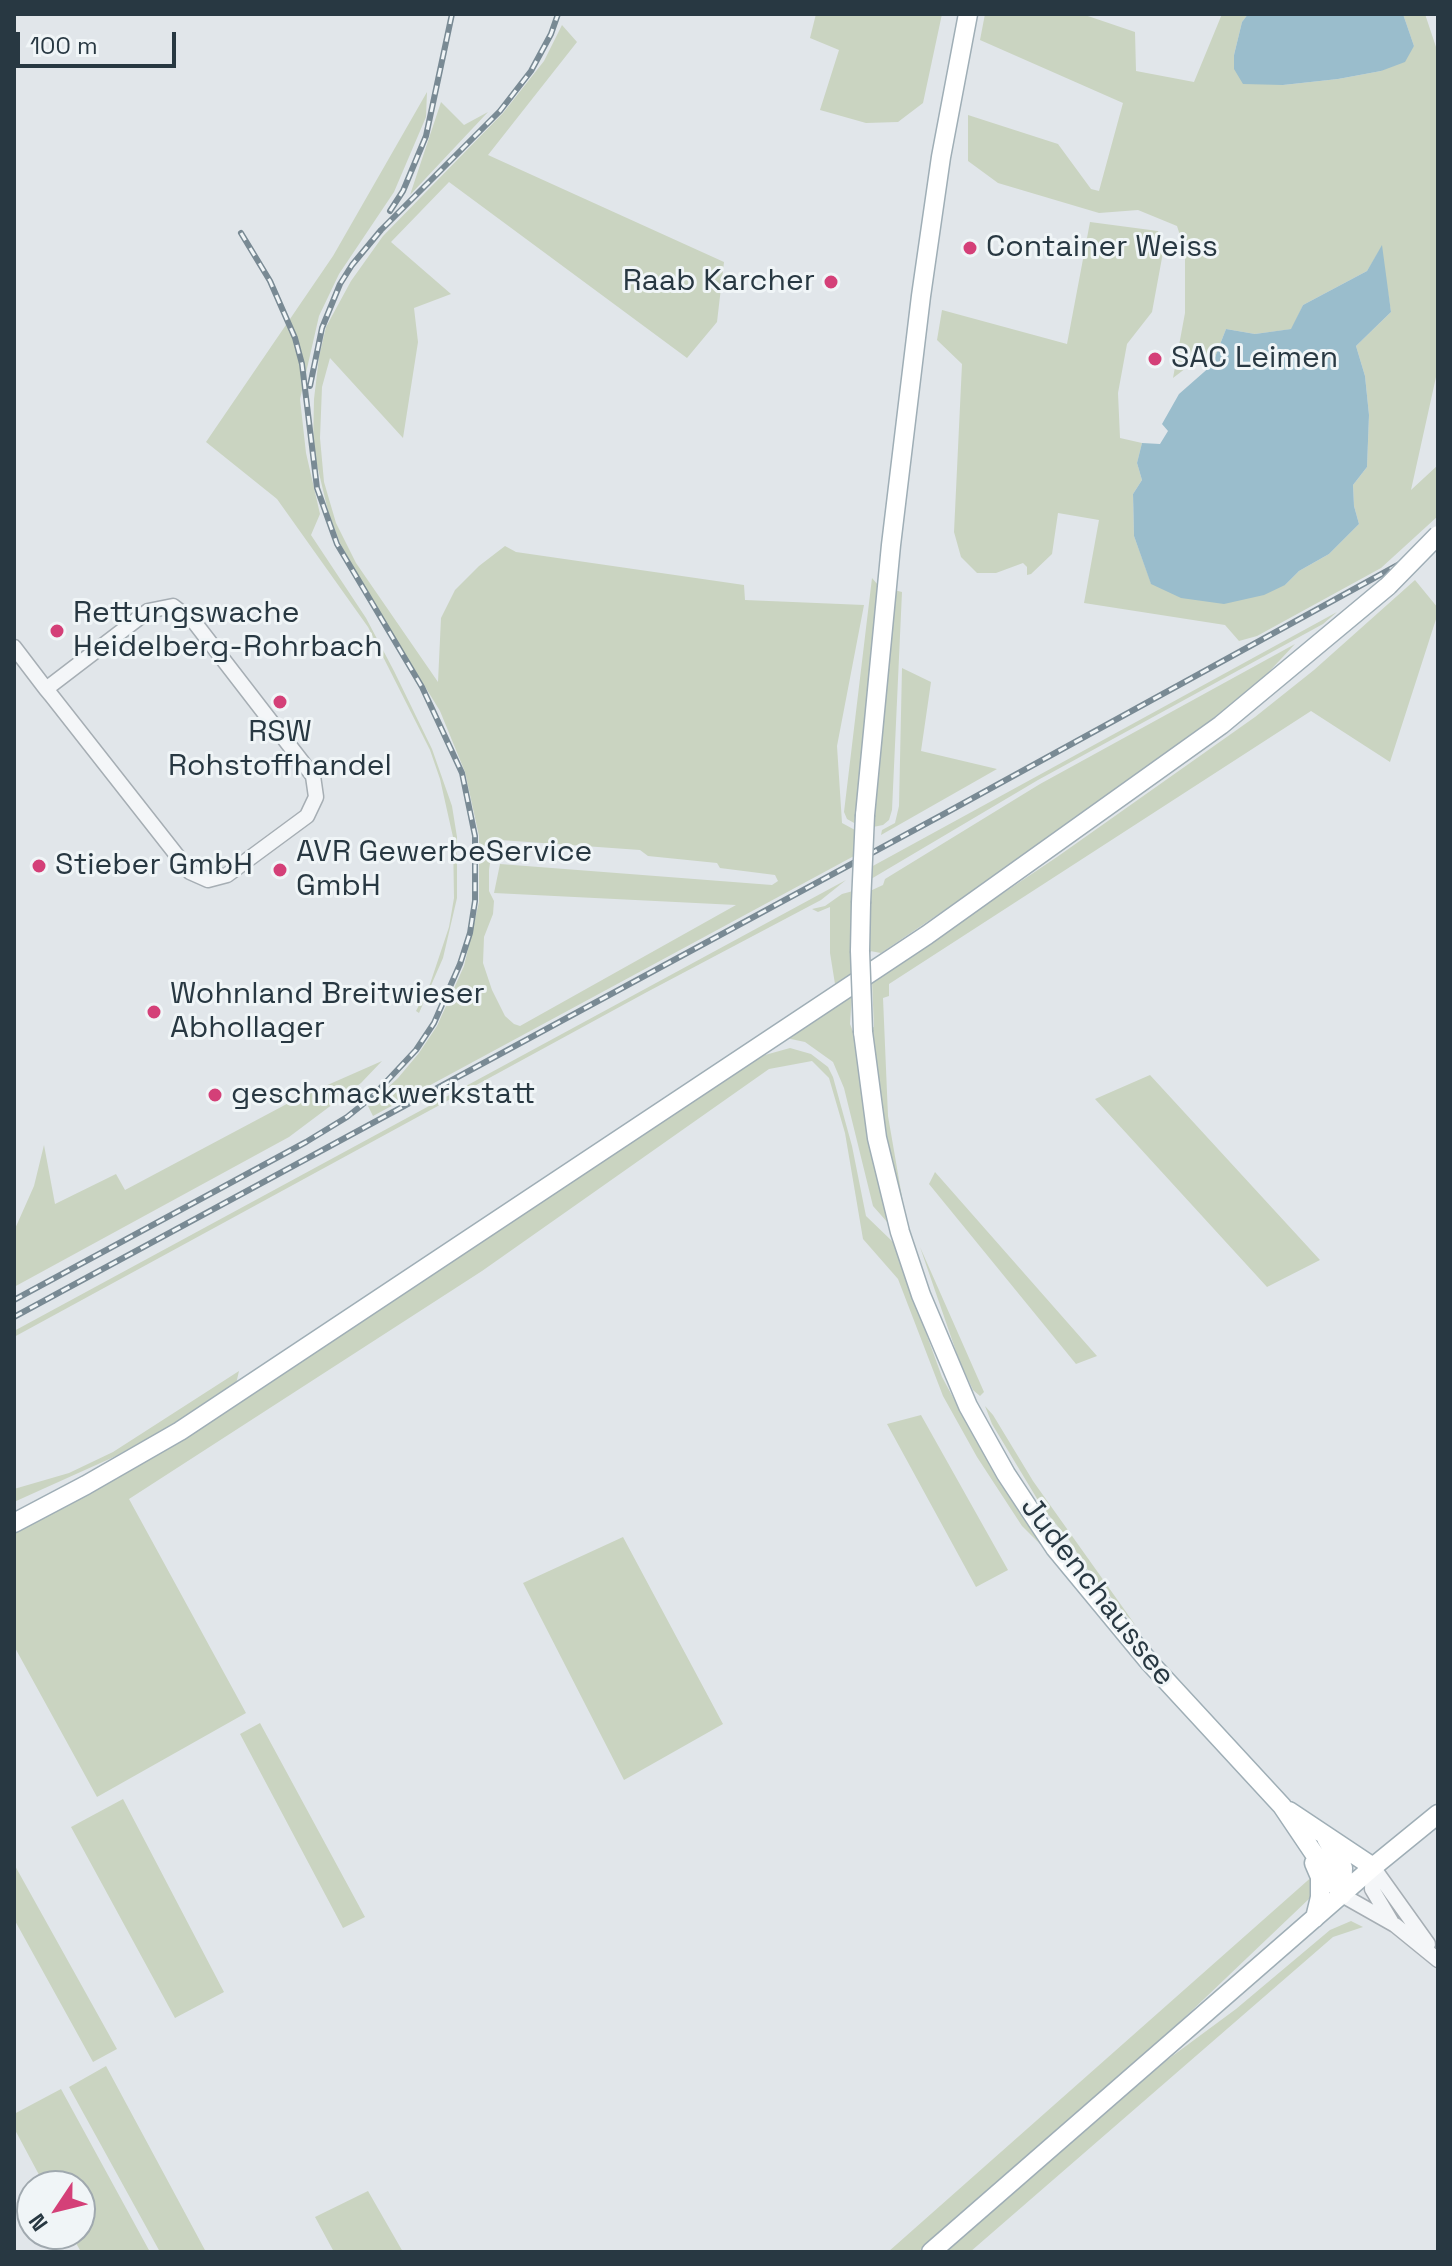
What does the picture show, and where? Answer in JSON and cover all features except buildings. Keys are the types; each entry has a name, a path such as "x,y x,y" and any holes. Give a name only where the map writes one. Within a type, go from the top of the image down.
{"main road":[{"name":"Judenchaussee","path":"968,14 921,296 898,483 865,815 860,951 863,1032 877,1138 900,1232 921,1295 968,1406 1006,1474 1055,1548 1150,1663 1282,1806 1315,1839 1373,1867"},
{"path":"14,1523 180,1431 927,935 1221,725 1365,607 1438,535"},
{"path":"14,1516 38,1512"},
{"path":"931,2252 1438,1814"},
{"name":"Judenchaussee","path":"1315,1839 1342,1895"},
{"path":"1315,1839 1320,1877 1320,1897 1315,1918"}],"street":[{"path":"14,647 46,689 190,872 208,880 227,875 307,816 316,797 313,776 195,623 173,606 148,611 46,689"},
{"path":"1373,1867 1372,1889 1395,1925"},
{"path":"1373,1867 1438,1959"},
{"path":"1342,1895 1395,1925 1438,1959"}],"green space":[{"path":"816,14 942,14 923,103 898,122 866,123 820,110 839,50 810,38"},
{"path":"985,14 1082,14 1135,32 1136,71 1194,82 1222,14 1248,14 1242,22 1234,55 1283,85 1381,71 1414,46 1403,14 1425,14 1438,53 1438,368 1411,490 1438,465 1438,516 1381,568 1257,636 1239,641 1225,625 1084,603 1099,520 1058,513 1052,554 1031,574 1027,575 1027,567 1023,563 996,573 977,573 961,557 954,532 962,364 937,340 942,310 1067,344 1090,222 1158,231 1164,247 1152,312 1127,344 1118,393 1120,438 1142,443 1137,463 1142,480 1133,494 1134,536 1151,583 1285,585 1299,571 1329,554 1359,524 1353,485 1367,467 1369,415 1365,376 1356,346 1391,312 1381,248 1367,271 1303,305 1292,329 1255,334 1226,329 1212,365 1199,358 1173,378 1185,313 1185,251 1177,226 1138,210 1099,213 998,183 968,161 968,115 1058,144 1091,189 1099,191 1123,103 980,40"},
{"path":"562,25 577,42 488,155 724,262 717,322 687,358 449,182 391,242 451,294 414,308 418,342 403,438 330,358 322,387 320,438 324,482 336,523 356,563 438,682 441,618 455,590 505,546 516,552 744,585 745,600 864,605 837,746 842,823 855,830 854,856 373,1116 368,1106 419,1053 437,1026 464,966 479,902 479,836 465,772 440,711 367,592 340,543 328,511 313,448 319,357 326,327 351,281 383,236 503,113 544,61","holes":["493,842 640,850 648,856 717,863 720,868 775,875 778,881 772,885 500,864 494,893 736,905 520,1026 514,1024 505,1016 483,963 484,937 493,914 494,901 489,891"]},
{"path":"427,92 426,117 394,192 339,274 319,316 300,399 306,453 320,514 311,535 366,618 394,671 432,749 452,806 457,837 457,898 443,958 419,1013 416,1011 430,984 449,927 454,898 453,837 430,750 368,627 277,499 206,442 333,256"},
{"path":"441,102 464,125 488,112 410,195"},
{"path":"872,578 878,585 856,824 847,819 844,812"},
{"path":"1415,580 1438,608 1438,613 1390,762 1311,711 889,984 889,996 883,998 888,1116 907,1226 939,1321 976,1408 1023,1488 1056,1535 1056,1541 981,1425 942,1342 913,1261 890,1167 876,1086 871,1028 874,1027 872,981 1057,857 1255,717 1314,670"},
{"path":"894,590 902,592 892,810 889,820 873,827"},
{"path":"1337,612 1323,624 1038,780 871,879 871,867"},
{"path":"1295,644 1265,676 1140,778 881,953 870,951 870,891 883,885 885,879 1040,784"},
{"path":"902,668 931,682 921,751 997,769 881,835 882,830 895,823 899,806"},
{"path":"846,880 821,900 14,1337 14,1331"},
{"path":"853,891 851,974 835,984 830,953 830,907 818,912 812,909 825,906 842,894"},
{"path":"852,994 850,1024 855,1037 868,1140 888,1223 873,1206 844,1088 833,1062 805,1042 786,1038"},
{"path":"790,1048 811,1054 828,1067 852,1146 866,1216 893,1242 942,1377 999,1482 1042,1546 1022,1526 977,1457 943,1396 898,1279 863,1239 845,1133 829,1078 812,1061 769,1069 482,1271 129,1499 246,1713 97,1797 14,1646 14,1533 118,1476 713,1084 765,1055"},
{"path":"382,1061 361,1083 289,1137 14,1287 14,1231 34,1186 44,1145 55,1204 116,1174 125,1190 298,1098"},
{"path":"1150,1075 1320,1260 1267,1287 1095,1099"},
{"path":"935,1172 1097,1356 1076,1364 929,1184"},
{"path":"920,1247 984,1392 980,1396 973,1390 959,1360"},
{"path":"239,1371 236,1384 176,1423 116,1456 14,1502 14,1489 69,1473 113,1452"},
{"path":"985,1406 1033,1481 1136,1626 1089,1572 1069,1540 1042,1507 992,1424"},
{"path":"921,1415 1008,1570 976,1587 887,1424"},
{"path":"623,1537 723,1724 624,1780 523,1583"},
{"path":"260,1723 365,1917 343,1928 240,1734"},
{"path":"123,1799 224,1992 175,2018 71,1827"},
{"path":"14,1864 117,2049 93,2062 14,1919"},
{"path":"1315,1874 1312,1896 1161,2040 918,2252 888,2252"},
{"path":"1351,1921 1363,1927 1333,1937 970,2252 946,2252 1167,2060 1236,2009 1330,1930"},
{"path":"106,2066 206,2252 160,2252 69,2087"},
{"path":"61,2089 150,2252 81,2252 96,2250 96,2170 36,2170 14,2128 14,2114"},
{"path":"368,2191 403,2252 334,2252 315,2217"}],"water":[{"path":"1248,14 1403,14 1414,46 1405,62 1381,71 1283,85 1243,84 1234,69 1234,55 1242,22"},
{"path":"1382,245 1391,312 1356,346 1365,376 1369,415 1367,467 1353,485 1359,524 1329,554 1299,571 1285,585 1264,595 1224,604 1181,598 1151,584 1134,536 1133,494 1142,480 1137,463 1142,443 1160,444 1168,431 1162,424 1179,394 1212,365 1226,329 1255,334 1291,329 1303,305 1367,271"}],"railway":[{"path":"390,211 403,191 426,136 452,14"},
{"path":"310,386 322,328 340,284 352,265 381,230 500,111 531,71 558,14"},
{"path":"14,1300 306,1142 347,1117 372,1097 416,1050 434,1023 470,933 475,901 475,836 462,773 422,687 337,544 317,488 302,364 295,338 270,281 241,233"},
{"path":"14,1317 1438,543"}],"place":[{"name":"Container Weiss","path":"970,248"},
{"name":"Raab Karcher","path":"831,282"},
{"name":"SAC Leimen","path":"1155,359"},
{"name":"Rettungswache Heidelberg-Rohrbach","path":"57,631"},
{"name":"RSW Rohstoffhandel","path":"280,702"},
{"name":"Stieber GmbH","path":"39,866"},
{"name":"AVR GewerbeService GmbH","path":"280,870"},
{"name":"Wohnland Breitwieser Abhollager","path":"154,1012"},
{"name":"geschmackwerkstatt","path":"215,1095"}]}
